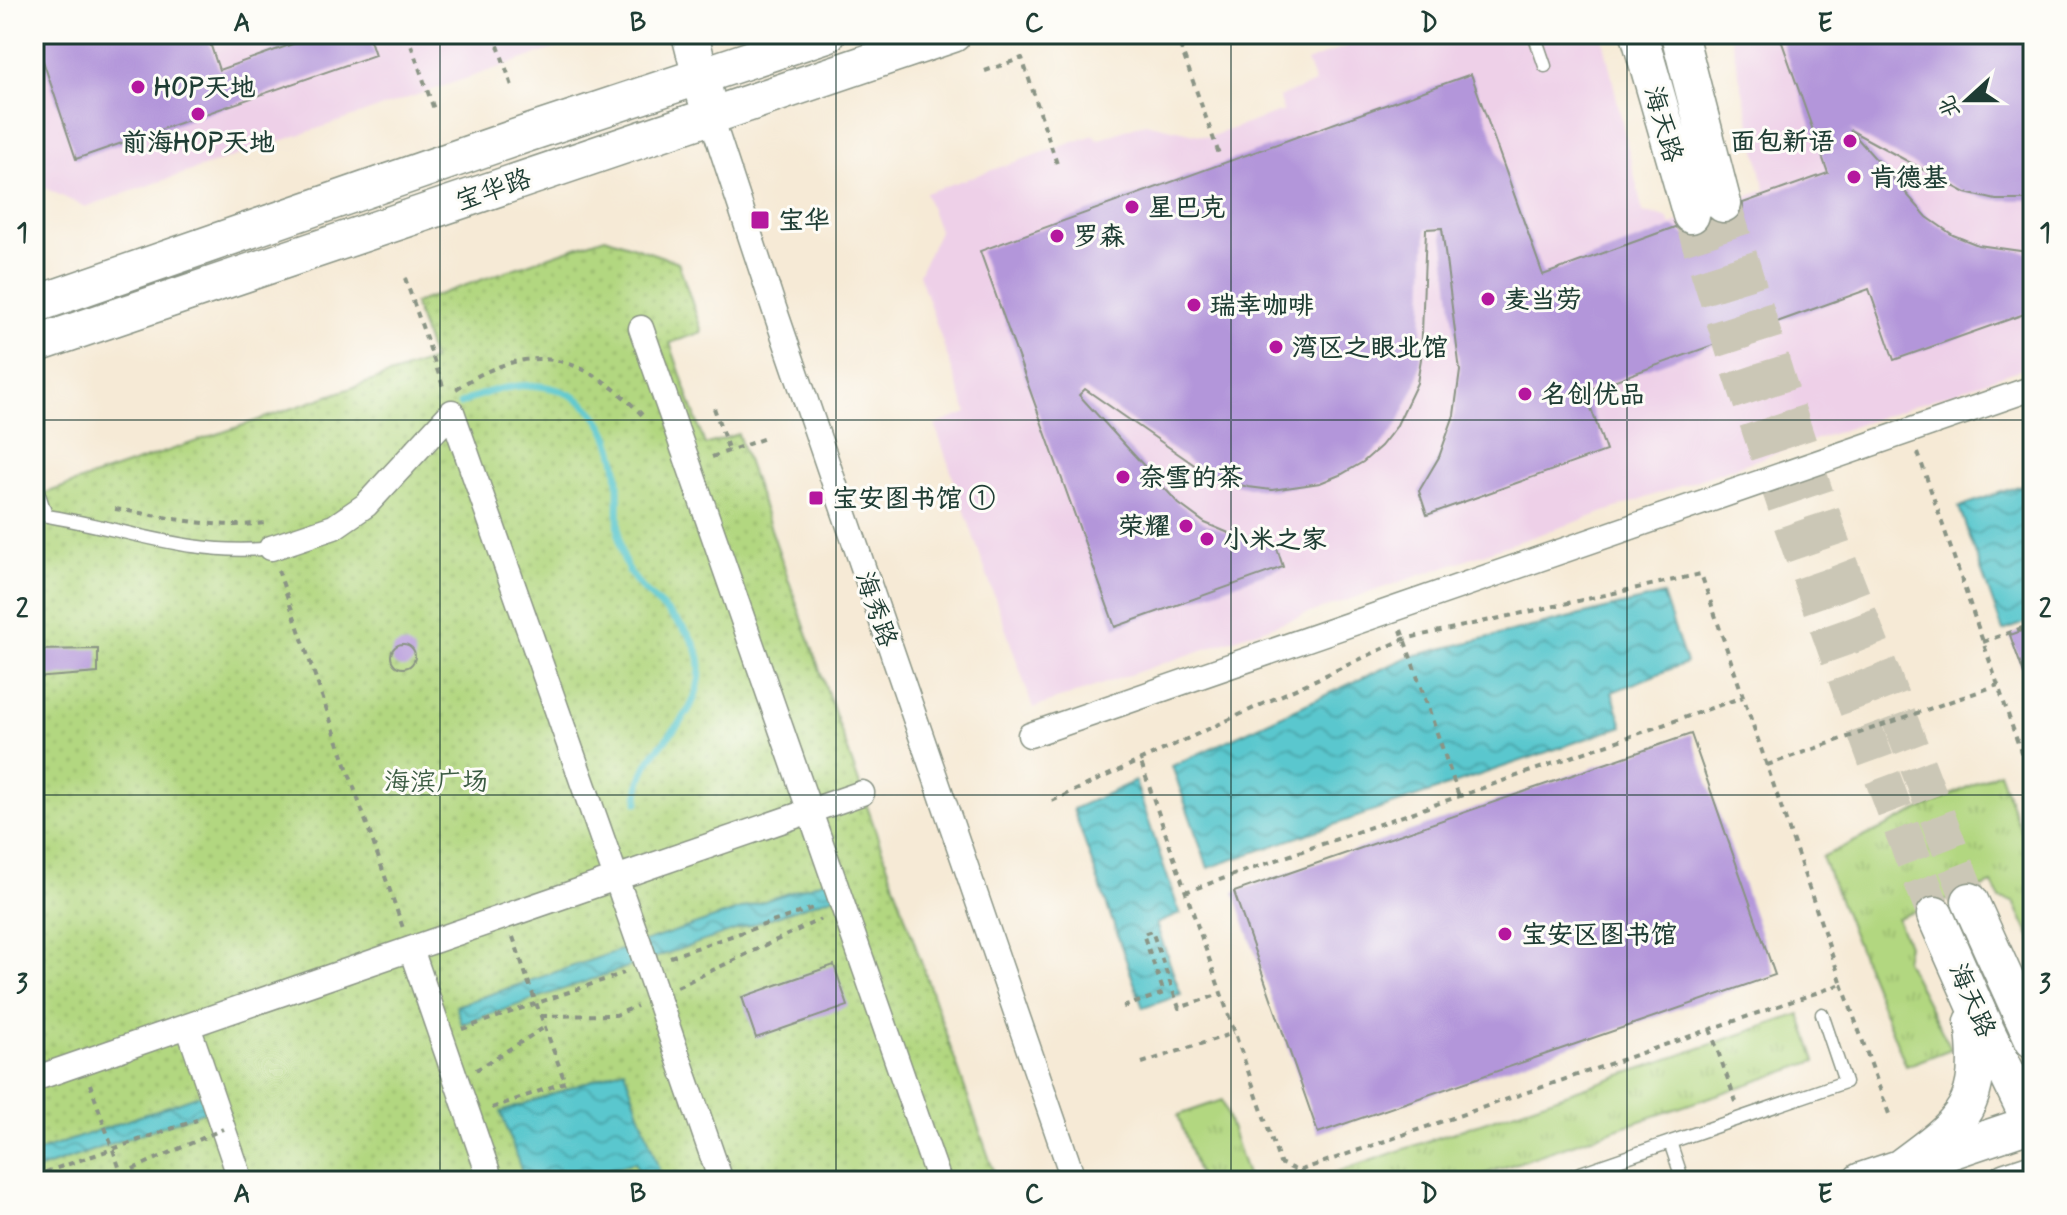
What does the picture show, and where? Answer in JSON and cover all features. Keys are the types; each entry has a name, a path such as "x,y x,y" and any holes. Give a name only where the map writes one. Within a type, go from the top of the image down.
{"main road":[{"name":"海秀路","path":"690,34 711,117"},
{"name":"宝华路","path":"34,305 700,76 739,48 827,34"},
{"name":"宝华路","path":"37,335 488,191 953,34"},
{"name":"海天路","path":"1639,34 1707,209 1679,34"},
{"path":"739,48 753,103"},
{"path":"475,152 492,152 501,162 501,181 488,191"},
{"name":"海天路","path":"1970,901 2033,1040"},
{"name":"海天路","path":"1935,915 2032,1125"},
{"path":"2004,977 2033,1016"},
{"path":"1901,1167 1943,1136 1965,1113 1972,1098 1978,1058 1969,993"},
{"path":"1861,1181 2032,1125"},
{"path":"2006,1181 2033,1172"}],"street":[{"name":"海秀路","path":"711,117 783,336 1074,1181"},
{"path":"641,328 939,1181"},
{"path":"1030,735 2033,388"},
{"path":"271,548 334,527 366,505 452,412 721,1181"},
{"path":"34,1079 862,793"},
{"path":"411,949 491,1181"},
{"path":"188,1026 241,1181"}],"lane":[{"path":"1534,34 1545,66"},
{"path":"34,480 40,514 198,548 228,551 271,548"},
{"path":"1557,1181 1845,1082 1822,1014"},
{"path":"1670,1142 1683,1181"}],"path":[{"path":"407,34 435,112"},
{"path":"494,34 512,86"},
{"path":"1176,34 1219,154"},
{"path":"985,71 1022,58 1057,164"},
{"path":"405,278 452,412"},
{"path":"714,408 729,451"},
{"path":"1910,431 2033,787"},
{"path":"689,465 765,438"},
{"path":"262,523 411,949"},
{"path":"1052,801 1404,639 1701,574 1889,1114"},
{"path":"1983,642 2033,624"},
{"path":"1409,653 1459,796"},
{"path":"1767,765 1998,685"},
{"path":"1185,892 1743,697"},
{"path":"1140,760 1280,1163 1298,1171 1842,984"},
{"path":"541,1016 616,1015 844,908"},
{"path":"469,1116 565,1082 505,916"},
{"path":"1123,1007 1164,993 1143,934 1152,931 1179,1008 1220,994"},
{"path":"457,1082 545,1027"},
{"path":"1710,1029 1742,1117"},
{"path":"1142,1063 1234,1033"},
{"path":"83,1063 124,1181"},
{"path":"34,1176 113,1149 220,1121"},
{"path":"122,1174 220,1121"},
{"path":"1298,1171 1301,1181"}],"shaded area":[{"name":"前海HOP天地","path":"34,34 573,34 568,44 85,207 34,183"},
{"path":"1376,34 1602,34 1643,213 1666,217 1671,225 1765,190 1730,34 2033,34 2033,365 1033,708 935,425 967,413 919,274 939,231 925,193 1094,135 1097,140 1145,123 1209,137 1283,111 1279,97 1315,83 1307,62"}],"green space":[{"name":"海滨广场","path":"605,237 678,262 702,332 670,343 705,445 738,434 997,1181 34,1181 34,480 40,495 433,360 414,303"},
{"path":"1999,772 2033,864 2033,943 2014,902 2000,899 1992,884 1897,918 1908,945 1905,960 1951,1049 1906,1066 1822,857"},
{"path":"1800,1014 1816,1061 1464,1181 1311,1181"},
{"path":"1222,1100 1249,1181 1201,1181 1178,1115"}],"water":[{"path":"2033,481 2033,620 2003,631 1959,507"},
{"path":"1663,595 1686,663 1612,692 1623,726 1208,868 1172,766 1408,657"},
{"path":"1135,781 1180,914 1156,924 1181,995 1143,1008 1073,809"},
{"path":"829,879 835,896 462,1024 456,1006"},
{"path":"624,1069 663,1181 642,1181 635,1162 607,1171 610,1181 525,1181 501,1112"},
{"path":"208,1092 214,1108 34,1171 34,1153"}],"building":[{"name":"HOP天地","path":"34,34 207,34 219,70 304,40 308,34 368,34 375,55 76,159"},
{"name":"湾区之眼北馆","path":"1779,34 2033,34 2033,200 1996,200 1966,193 1850,130 1927,217 1953,235 1978,245 2027,252 2033,269 2033,311 1894,360 1869,289 1585,391 1606,451 1427,515 1419,491 1439,457 1454,415 1460,371 1442,228 1426,229 1421,359 1417,383 1396,427 1381,446 1363,462 1342,474 1320,483 1272,490 1225,481 1203,471 1085,389 1079,395 1179,504 1205,523 1243,539 1276,545 1283,567 1115,627 980,251 1471,74 1543,275 1675,227 1685,235 1696,235 1706,230 1711,221 1727,224 1737,219 1743,210 1743,203 1828,173"},
{"path":"2033,627 2033,691 2030,691 2010,635"},
{"path":"398,644 408,644 415,651 415,661 408,668 398,668 391,661 391,651"},
{"path":"98,649 98,673 34,678 34,650"},
{"name":"宝安区图书馆","path":"1691,734 1775,975 1318,1133 1234,892"},
{"path":"834,965 848,1006 756,1038 742,997"}],"waterway":[{"path":"460,404 512,387 537,386 560,390 581,401 597,418 610,440 617,470 620,544 627,567 635,580 692,639 700,668 690,707 647,765 640,782 638,802"}],"tunnel":[{"path":"1723,204 1834,550 1970,901"},
{"path":"1691,215 1807,567 1935,915"}],"place":[{"name":"HOP天地","path":"138,87"},
{"name":"前海HOP天地","path":"198,114"},
{"name":"面包新语","path":"1850,141"},
{"name":"肯德基","path":"1854,177"},
{"name":"星巴克","path":"1132,207"},
{"name":"宝华","path":"760,220"},
{"name":"罗森","path":"1057,236"},
{"name":"麦当劳","path":"1488,299"},
{"name":"瑞幸咖啡","path":"1194,305"},
{"name":"湾区之眼北馆","path":"1276,347"},
{"name":"名创优品","path":"1525,394"},
{"name":"奈雪的茶","path":"1123,477"},
{"name":"宝安图书馆 ①","path":"816,498"},
{"name":"荣耀","path":"1186,526"},
{"name":"小米之家","path":"1207,539"},
{"name":"宝安区图书馆","path":"1505,934"}]}
